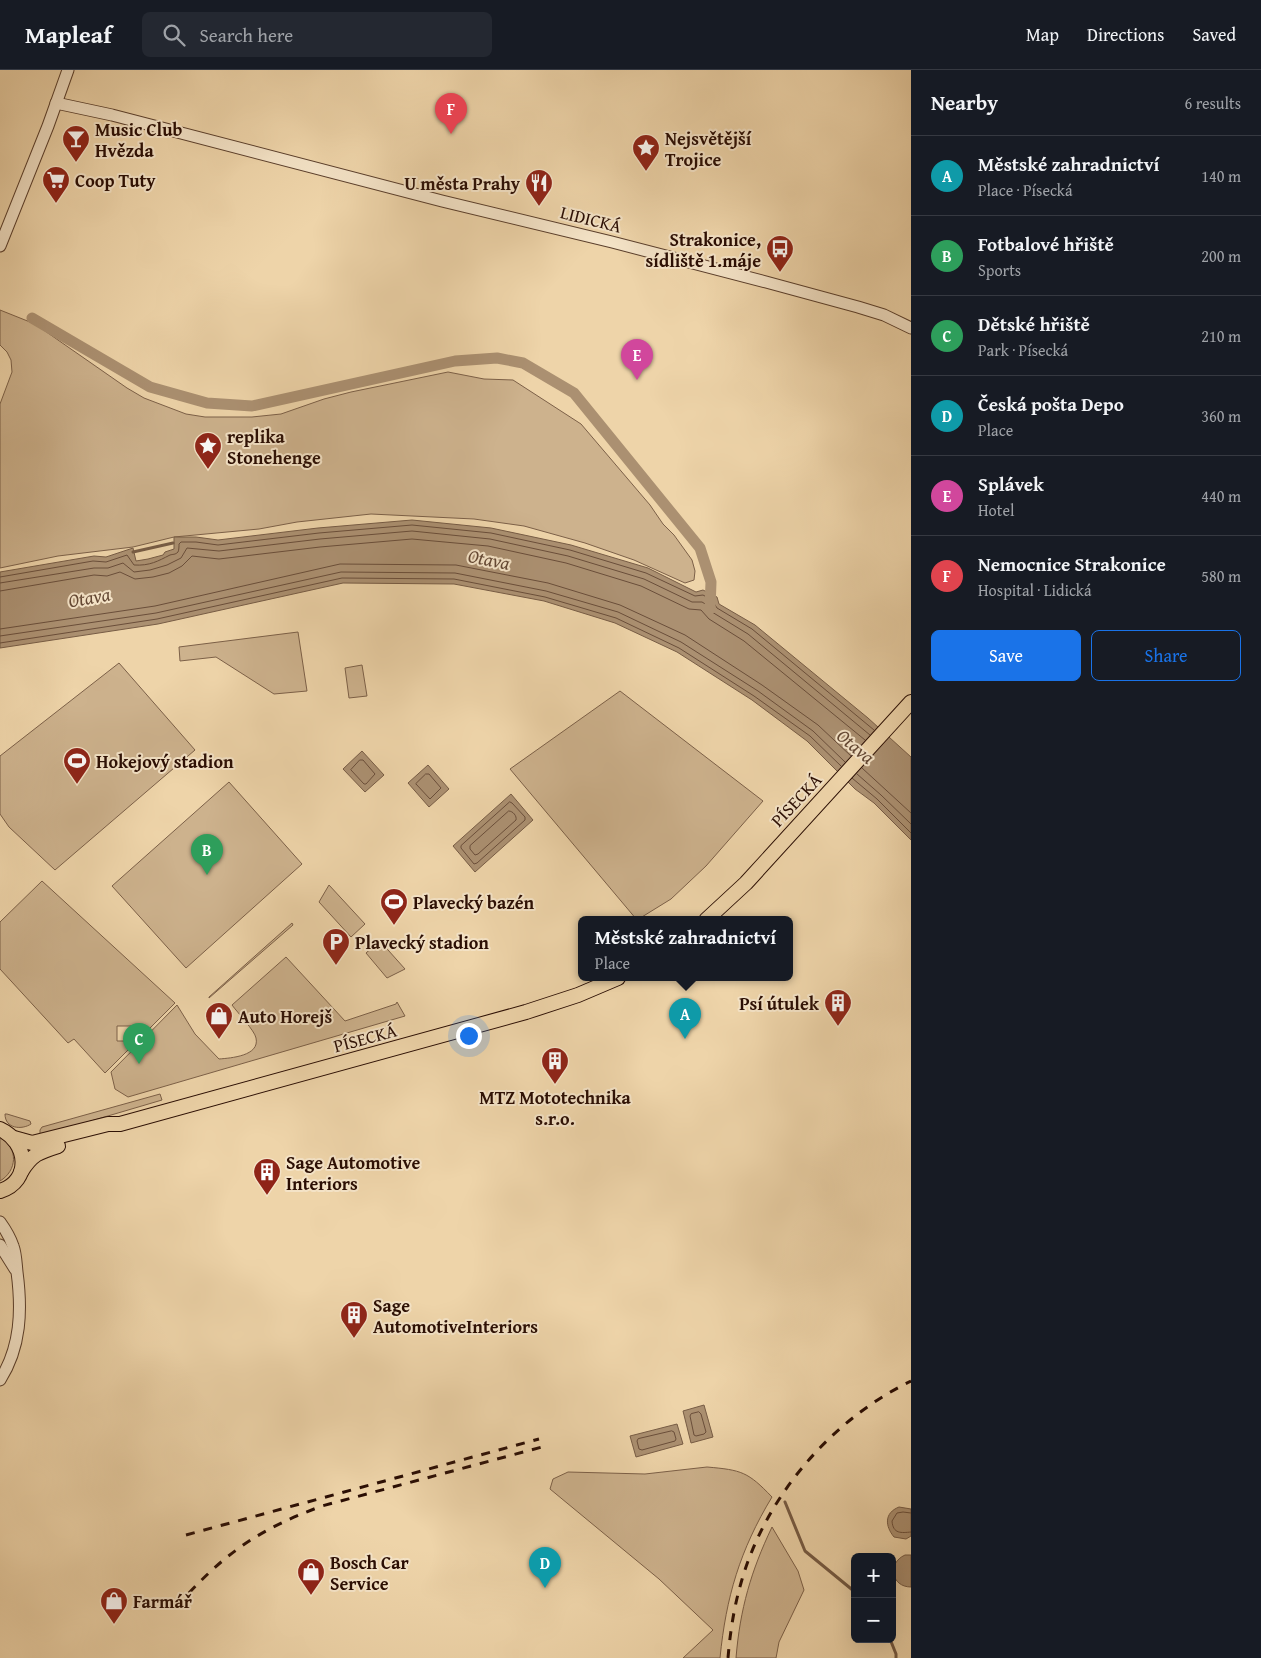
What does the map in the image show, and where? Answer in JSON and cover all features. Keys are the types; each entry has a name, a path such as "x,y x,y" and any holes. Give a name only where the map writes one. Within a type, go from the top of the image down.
{"main road":[{"name":"PÍSECKÁ","path":"710,916 746,883 911,702"},
{"name":"PÍSECKÁ","path":"14,1138 32,1143 108,1124 120,1124 451,1034 561,1001 611,981"},
{"name":"PÍSECKÁ","path":"2,1192 16,1180 34,1154 110,1131 120,1124"},
{"path":"0,1129 8,1132 20,1146 22,1154 21,1172"}],"street":[{"path":"0,246 48,126 68,70"},
{"name":"LIDICKÁ","path":"56,102 669,257 858,307 884,315 911,328"},
{"path":"0,1222 13,1246 21,1300 19,1327 13,1352 0,1380"},
{"path":"0,1245 17,1272"}],"shaded area":[{"path":"0,310 35,324 144,398 186,414 205,417 252,417 281,414 351,392 448,372 484,379 513,380 581,424 674,535 692,560 695,571 694,580 685,583 634,560 585,543 524,526 474,519 371,514 297,522 259,529 174,537 133,547 58,556 0,568 0,404 12,372 11,360 7,352 0,345"},
{"path":"298,632 307,691 274,694 216,657 180,661 179,647"},
{"name":"Hokejový stadion","path":"119,663 195,750 55,870 9,827 0,814 0,756"},
{"path":"362,665 367,696 349,698 345,668"},
{"path":"620,691 763,801 706,866 671,899 643,916 634,916 510,769"},
{"path":"229,782 302,864 186,968 112,886"},
{"path":"42,881 175,1003 105,1073 74,1039 68,1043 0,969 0,922","holes":["117,1026 131,1026 131,1041 117,1041"]},
{"path":"329,885 365,924 351,937 319,902"},
{"path":"292,923 293,925 209,998 209,997"},
{"path":"380,941 405,969 387,978 366,953"},
{"path":"286,957 345,1021 396,1004 397,1002 405,1016 128,1097 115,1089 111,1072 177,1005 195,1034 219,1059 244,1055 254,1049 256,1044 255,1035 232,1005"},
{"path":"160,1094 162,1100 40,1136 42,1127"},
{"path":"5,1114 30,1121 31,1124 15,1127 8,1123"},
{"path":"0,1138 6,1142 13,1153 13,1160 10,1171 0,1181"},
{"path":"707,1467 729,1469 744,1474 757,1482 772,1497 751,1536 736,1574 726,1615 720,1658 683,1658 713,1630 659,1579 550,1489 553,1479 568,1472 645,1474"},
{"path":"772,1527 798,1571 804,1590 779,1642 776,1658 736,1658 740,1623 752,1575"}],"water":[{"name":"Otava","path":"412,520 491,528 571,545 648,568 696,592 703,590 717,597 719,604 755,625 868,718 911,757 911,840 874,803 855,789 807,741 752,700 677,652 615,623 544,601 454,584 343,583 158,624 0,648 0,572 94,556 106,557 133,548 136,561 148,559 163,555 165,552 174,549 174,537 218,540 318,528"},
{"path":"362,751 384,775 365,792 343,769"},
{"path":"428,765 449,789 429,807 408,783"},
{"path":"511,794 533,820 475,872 453,846"},
{"path":"704,1405 713,1437 691,1443 683,1411"},
{"path":"677,1424 683,1444 636,1457 630,1436"},
{"path":"899,1507 911,1509 911,1536 906,1539 894,1537 889,1529 888,1516"},
{"path":"905,1555 911,1555 911,1587 904,1586 896,1579 896,1563"}],"waterway":[{"path":"32,318 150,387 207,403 252,406 455,361 497,358 523,363 574,393 700,548 711,582 710,609"},
{"path":"133,552 173,543"},
{"path":"785,1502 805,1551 851,1589"},
{"path":"892,1643 896,1658"}],"railway":[{"path":"728,1658 736,1601 741,1583 752,1551 766,1521 784,1492 805,1464 828,1439 882,1397 911,1381"},
{"path":"186,1535 539,1439"},
{"path":"189,1593 204,1577 234,1552 266,1531 302,1514 322,1506 542,1447"}],"place":[{"name":"Nemocnice Strakonice","path":"451,134"},
{"name":"Music Club Hvězda","path":"76,163"},
{"name":"Nejsvětější Trojice","path":"646,172"},
{"name":"Coop Tuty","path":"56,204"},
{"name":"U města Prahy","path":"539,207"},
{"name":"Strakonice, sídliště 1.máje","path":"780,273"},
{"name":"Splávek","path":"637,380"},
{"name":"replika Stonehenge","path":"208,470"},
{"name":"Hokejový stadion","path":"77,785"},
{"name":"Fotbalové hřiště","path":"207,875"},
{"name":"Plavecký bazén","path":"394,926"},
{"name":"Plavecký stadion","path":"336,966"},
{"name":"Psí útulek","path":"838,1027"},
{"name":"Městské zahradnictví","path":"685,1039"},
{"name":"Auto Horejš","path":"219,1040"},
{"name":"Dětské hřiště","path":"139,1064"},
{"name":"MTZ Mototechnika s.r.o.","path":"555,1085"},
{"name":"Sage Automotive Interiors","path":"267,1196"},
{"name":"Sage AutomotiveInteriors","path":"354,1339"},
{"name":"Česká pošta Depo","path":"545,1588"},
{"name":"Bosch Car Service","path":"311,1596"},
{"name":"Farmář","path":"114,1625"}]}
